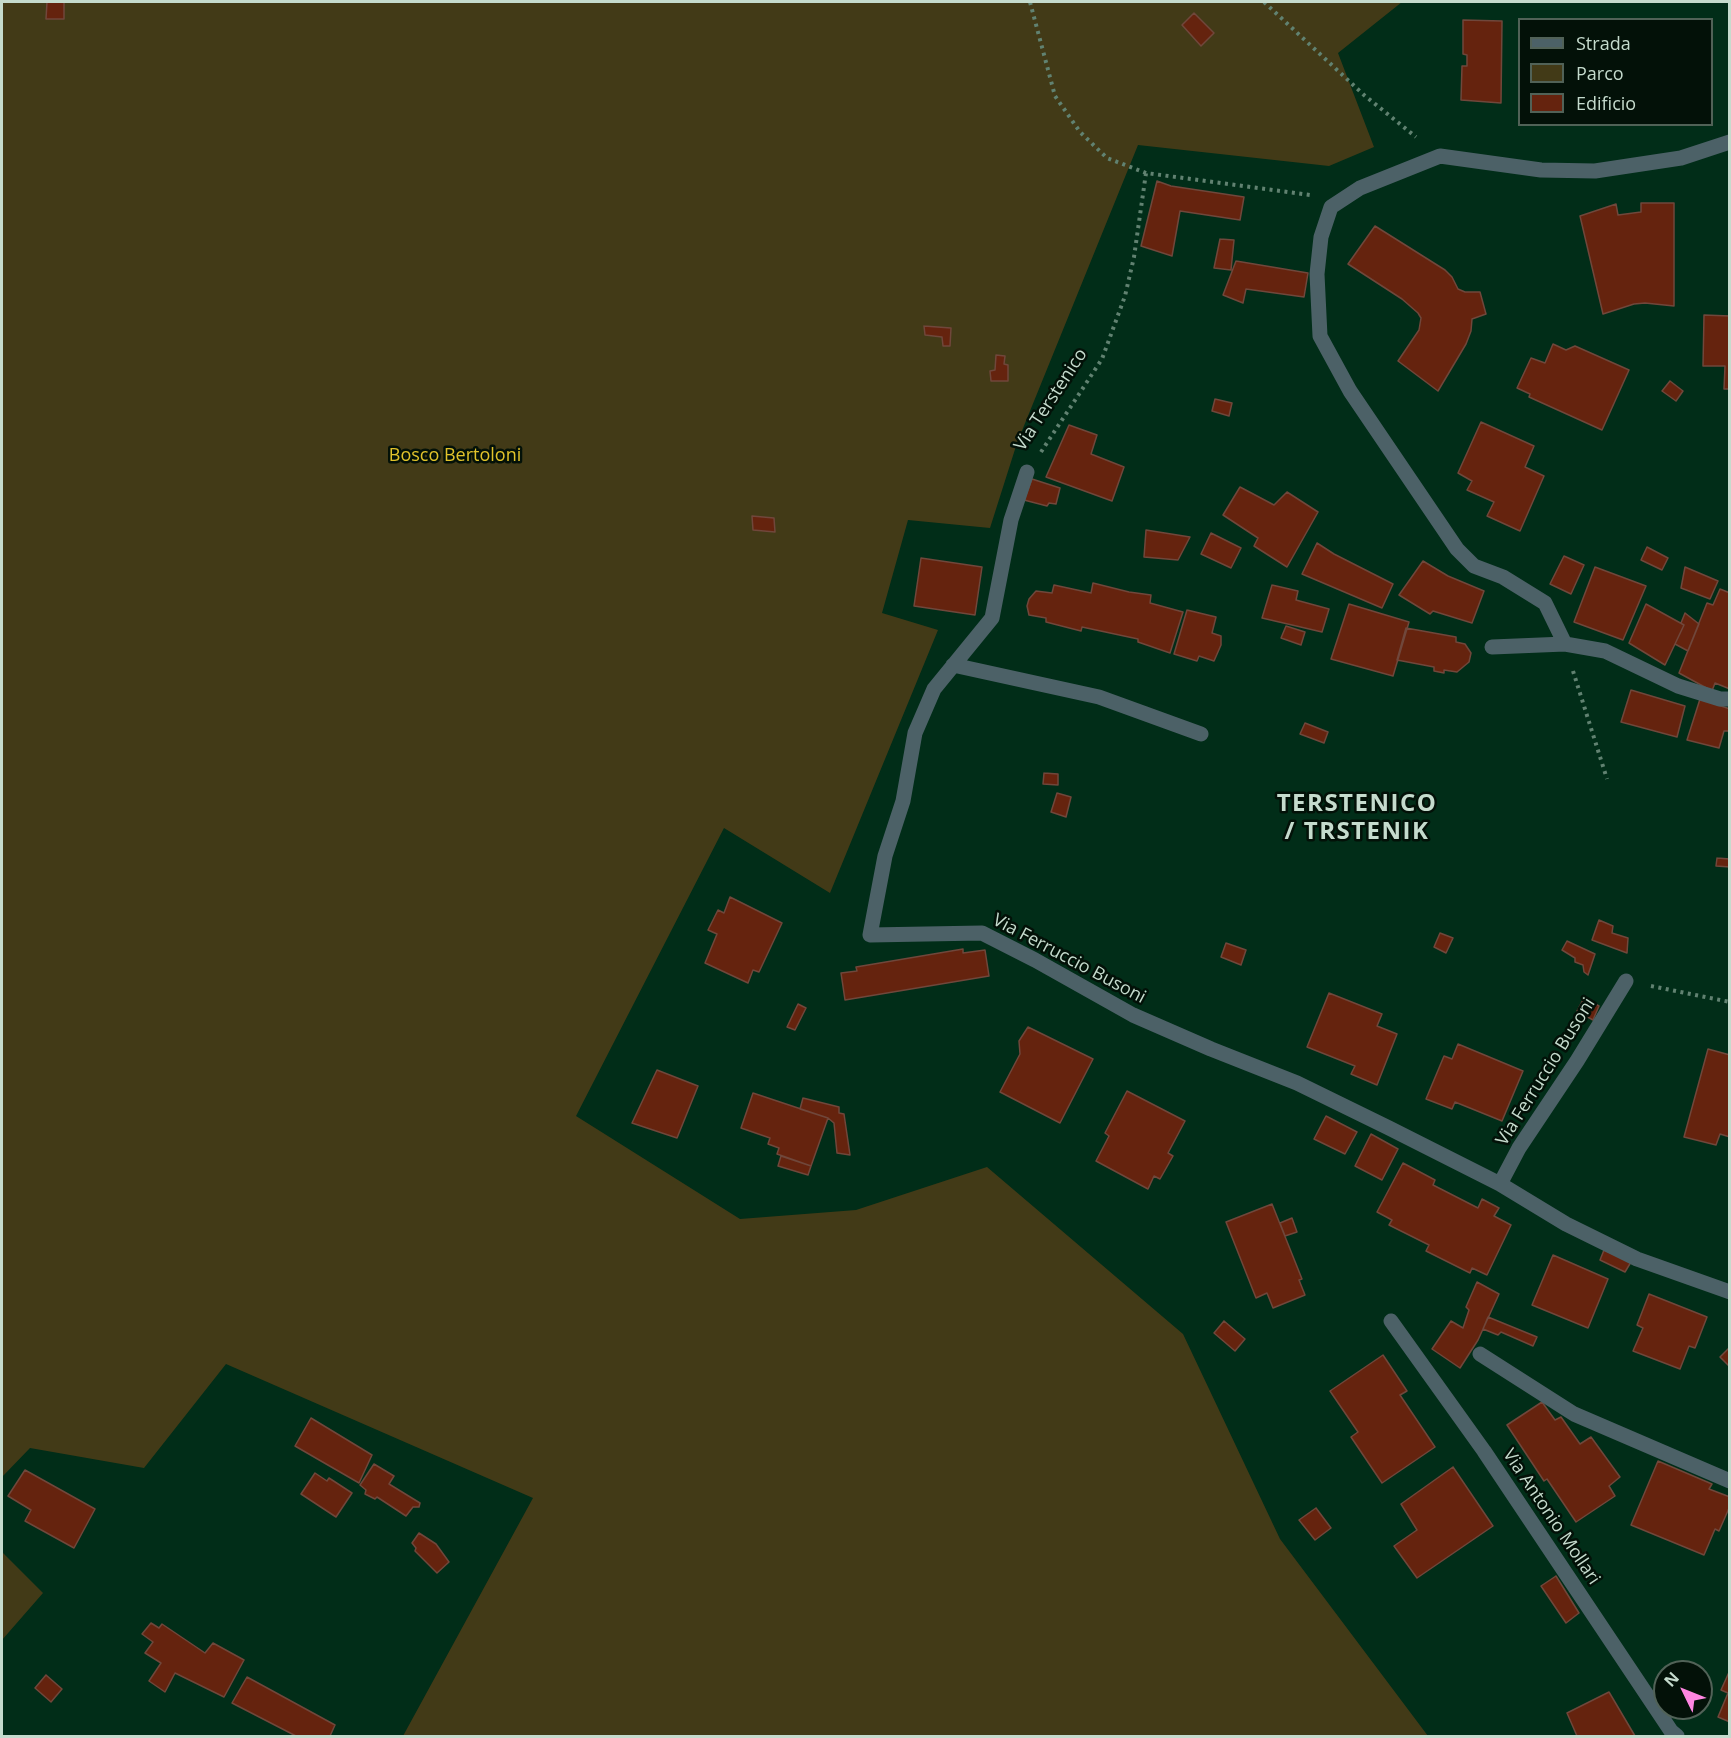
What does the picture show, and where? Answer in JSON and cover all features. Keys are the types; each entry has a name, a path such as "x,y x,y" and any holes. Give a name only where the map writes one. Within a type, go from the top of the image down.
{"street":[{"path":"1565,644 1545,603 1503,577 1474,566 1457,549 1350,392 1320,336 1317,274 1321,237 1331,207 1360,188 1440,156 1541,170 1595,171 1681,158 1730,142"},
{"name":"Via Ferruccio Busoni","path":"1027,472 1011,520 992,618 934,689 915,733 903,801 885,856 870,935 982,933 1035,960 1133,1016 1297,1083 1500,1184 1566,1224 1637,1259 1730,1292"},
{"path":"1492,647 1565,644 1605,651 1678,686 1720,699 1730,699"},
{"path":"953,665 1099,697 1201,734"},
{"name":"Via Ferruccio Busoni","path":"1500,1184 1519,1148 1577,1061 1626,981"},
{"name":"Via Antonio Mollari","path":"1391,1321 1484,1451 1677,1737"},
{"path":"1480,1354 1574,1414 1730,1480"}],"path":[{"path":"1030,2 1056,96 1080,132 1107,158 1146,173 1308,194 1331,207"},
{"path":"1264,2 1364,95 1440,156"},
{"name":"Via Terstenico","path":"1027,472 1102,359 1125,296 1134,257 1146,173"},
{"path":"1565,644 1607,779"},
{"path":"1626,981 1730,1002"}],"green space":[{"name":"Bosco Bertoloni","path":"2,2 1402,2 1338,53 1374,147 1329,166 1138,145 1017,443 990,528 908,520 882,613 938,630 830,893 724,828 576,1116 740,1219 856,1210 987,1167 1183,1334 1280,1539 1428,1736 403,1736 533,1498 226,1364 144,1468 30,1448 2,1477"},
{"path":"2,1552 43,1593 2,1640"}],"building":[{"path":"47,2 64,2 64,19 46,19"},
{"path":"1194,13 1214,33 1201,46 1182,25"},
{"path":"1463,20 1502,21 1501,103 1461,100 1462,66 1467,66 1467,55 1463,54"},
{"path":"1157,181 1171,186 1244,197 1240,220 1180,211 1172,256 1141,246"},
{"path":"1641,203 1674,203 1674,306 1634,304 1603,314 1580,216 1616,204 1618,215 1641,212"},
{"path":"1375,226 1445,270 1452,277 1458,289 1465,292 1480,292 1486,314 1472,319 1471,331 1466,344 1438,391 1398,361 1419,330 1421,318 1418,313 1402,299 1348,264"},
{"path":"1220,239 1234,240 1231,270 1214,268"},
{"path":"1236,261 1308,273 1304,297 1246,289 1243,303 1223,295"},
{"path":"1704,315 1730,316 1730,389 1724,389 1725,366 1703,366"},
{"path":"924,326 951,328 950,346 943,346 942,337 925,335"},
{"path":"1553,344 1566,350 1575,346 1629,370 1602,430 1529,397 1530,394 1517,388 1531,358 1545,363"},
{"path":"996,355 1005,356 1004,364 1008,365 1008,381 991,381 990,371 995,370"},
{"path":"1670,381 1683,391 1676,401 1662,391"},
{"path":"1215,399 1232,403 1229,416 1212,411"},
{"path":"1481,422 1534,446 1525,467 1544,476 1520,531 1487,516 1494,502 1467,490 1472,481 1458,473"},
{"path":"1069,425 1097,435 1091,454 1124,467 1112,501 1046,477"},
{"path":"1032,479 1060,488 1056,504 1049,503 1047,506 1024,500"},
{"path":"1240,487 1274,505 1287,492 1318,512 1287,567 1254,546 1258,538 1223,515"},
{"path":"752,516 774,518 775,532 753,530"},
{"path":"1146,530 1190,537 1178,560 1144,557"},
{"path":"1211,533 1241,548 1231,568 1201,554"},
{"path":"1317,543 1393,584 1382,608 1302,574"},
{"path":"1647,547 1668,558 1662,570 1641,560"},
{"path":"1564,556 1584,565 1571,594 1550,584"},
{"path":"921,558 982,567 975,615 914,606"},
{"path":"1423,561 1448,576 1484,591 1472,623 1433,611 1430,614 1399,595"},
{"path":"1595,567 1646,586 1623,640 1574,622"},
{"path":"1685,567 1718,581 1710,599 1681,588"},
{"path":"1093,583 1151,595 1150,603 1183,612 1170,653 1138,642 1138,639 1082,627 1081,631 1046,622 1046,618 1029,615 1027,606 1029,599 1036,591 1052,593 1054,585 1091,593"},
{"path":"1272,585 1298,591 1296,600 1329,609 1322,632 1262,618"},
{"path":"1720,589 1730,593 1730,689 1715,683 1712,691 1679,673 1707,603 1713,605"},
{"path":"1349,604 1409,622 1393,676 1331,659"},
{"path":"1646,604 1684,625 1665,665 1629,643"},
{"path":"1187,610 1216,617 1212,633 1221,636 1221,645 1214,661 1199,656 1197,661 1174,654"},
{"path":"1685,613 1699,624 1688,651 1675,644 1684,625 1681,623"},
{"path":"1286,626 1305,632 1301,645 1281,638"},
{"path":"1406,628 1456,637 1456,642 1465,644 1471,653 1469,662 1457,672 1444,670 1444,673 1434,671 1434,667 1397,660"},
{"path":"1631,690 1685,706 1677,737 1621,722"},
{"path":"1700,699 1730,709 1730,731 1724,731 1719,748 1687,740"},
{"path":"1305,723 1328,732 1324,743 1300,734"},
{"path":"1044,773 1058,774 1058,785 1043,784"},
{"path":"1057,793 1071,797 1066,817 1051,812"},
{"path":"1717,858 1730,859 1730,867 1716,866"},
{"path":"730,897 782,923 759,972 753,970 748,983 705,963 717,934 708,930 718,910 724,913"},
{"path":"1599,920 1613,926 1612,933 1628,938 1627,953 1592,940"},
{"path":"1440,933 1453,938 1446,953 1434,947"},
{"path":"1567,941 1595,954 1588,975 1584,972 1583,965 1575,962 1575,958 1562,950"},
{"path":"1226,943 1246,950 1241,965 1221,957"},
{"path":"963,949 963,953 985,950 989,976 845,1000 841,973 857,971 856,967"},
{"path":"1329,993 1382,1014 1377,1026 1397,1034 1377,1085 1351,1074 1355,1066 1307,1047"},
{"path":"1584,998 1599,1006 1593,1020 1577,1011"},
{"path":"798,1004 806,1008 795,1030 787,1027"},
{"path":"1028,1027 1093,1059 1060,1123 1000,1092 1020,1054 1019,1041"},
{"path":"1458,1044 1523,1071 1502,1121 1455,1102 1452,1109 1426,1099 1444,1056 1452,1059"},
{"path":"1708,1049 1730,1055 1730,1137 1720,1134 1716,1145 1684,1137"},
{"path":"657,1070 698,1086 677,1138 632,1123"},
{"path":"1127,1091 1185,1121 1168,1153 1173,1156 1160,1179 1154,1176 1148,1189 1096,1161 1109,1136 1105,1133"},
{"path":"753,1093 828,1118 811,1166 777,1154 779,1148 768,1144 770,1138 741,1128"},
{"path":"803,1098 839,1107 839,1113 844,1114 850,1155 837,1153 834,1123 828,1118 800,1109"},
{"path":"1326,1116 1357,1132 1345,1154 1314,1139"},
{"path":"1371,1134 1398,1149 1382,1180 1355,1166"},
{"path":"781,1156 811,1166 808,1175 778,1166"},
{"path":"1403,1163 1435,1180 1433,1185 1478,1208 1482,1199 1499,1208 1494,1216 1511,1225 1487,1275 1472,1268 1470,1273 1426,1251 1429,1245 1389,1225 1392,1220 1377,1212"},
{"path":"1272,1204 1302,1279 1299,1280 1305,1295 1273,1308 1267,1293 1256,1298 1226,1222"},
{"path":"1292,1218 1297,1232 1285,1236 1280,1223"},
{"path":"1604,1250 1631,1262 1625,1272 1600,1260"},
{"path":"1553,1255 1608,1279 1588,1328 1532,1305"},
{"path":"1477,1282 1499,1294 1478,1340 1460,1368 1432,1349 1451,1321 1463,1328 1469,1310 1466,1307"},
{"path":"1649,1294 1707,1317 1695,1348 1689,1346 1680,1369 1633,1351 1643,1328 1637,1325"},
{"path":"1488,1317 1537,1337 1533,1346 1501,1332 1498,1335 1483,1329"},
{"path":"1224,1321 1245,1339 1235,1351 1214,1333"},
{"path":"1730,1347 1730,1367 1720,1357"},
{"path":"1383,1355 1407,1391 1400,1395 1435,1447 1382,1483 1351,1437 1358,1432 1330,1391"},
{"path":"1542,1402 1555,1420 1561,1417 1580,1444 1591,1437 1620,1477 1609,1486 1615,1496 1576,1522 1547,1479 1544,1481 1507,1425"},
{"path":"311,1418 372,1455 359,1483 295,1446"},
{"path":"1658,1461 1712,1484 1709,1489 1730,1497 1730,1506 1719,1531 1715,1529 1704,1555 1631,1525"},
{"path":"374,1464 394,1476 389,1484 420,1503 419,1507 413,1507 406,1516 377,1497 375,1499 365,1494 366,1490 360,1485"},
{"path":"1453,1467 1493,1526 1417,1578 1394,1546 1417,1530 1401,1504"},
{"path":"25,1470 95,1509 74,1548 25,1521 31,1510 8,1496"},
{"path":"315,1473 327,1481 329,1478 352,1493 336,1517 301,1494"},
{"path":"1316,1508 1331,1528 1315,1540 1299,1520"},
{"path":"419,1533 436,1544 449,1562 437,1573 415,1551 416,1548 412,1543"},
{"path":"1556,1576 1579,1613 1566,1623 1541,1586"},
{"path":"151,1623 159,1628 162,1624 205,1653 213,1643 244,1660 224,1697 175,1673 165,1692 149,1681 161,1663 145,1653 153,1642 142,1634"},
{"path":"1730,1670 1730,1722 1718,1717 1728,1693 1721,1690"},
{"path":"46,1675 62,1689 51,1702 35,1688"},
{"path":"247,1677 335,1725 330,1736 296,1736 232,1703"},
{"path":"1609,1692 1635,1736 1577,1736 1567,1713"}],"district":[{"name":"TERSTENICO / TRSTENIK","path":"1357,818"}]}
